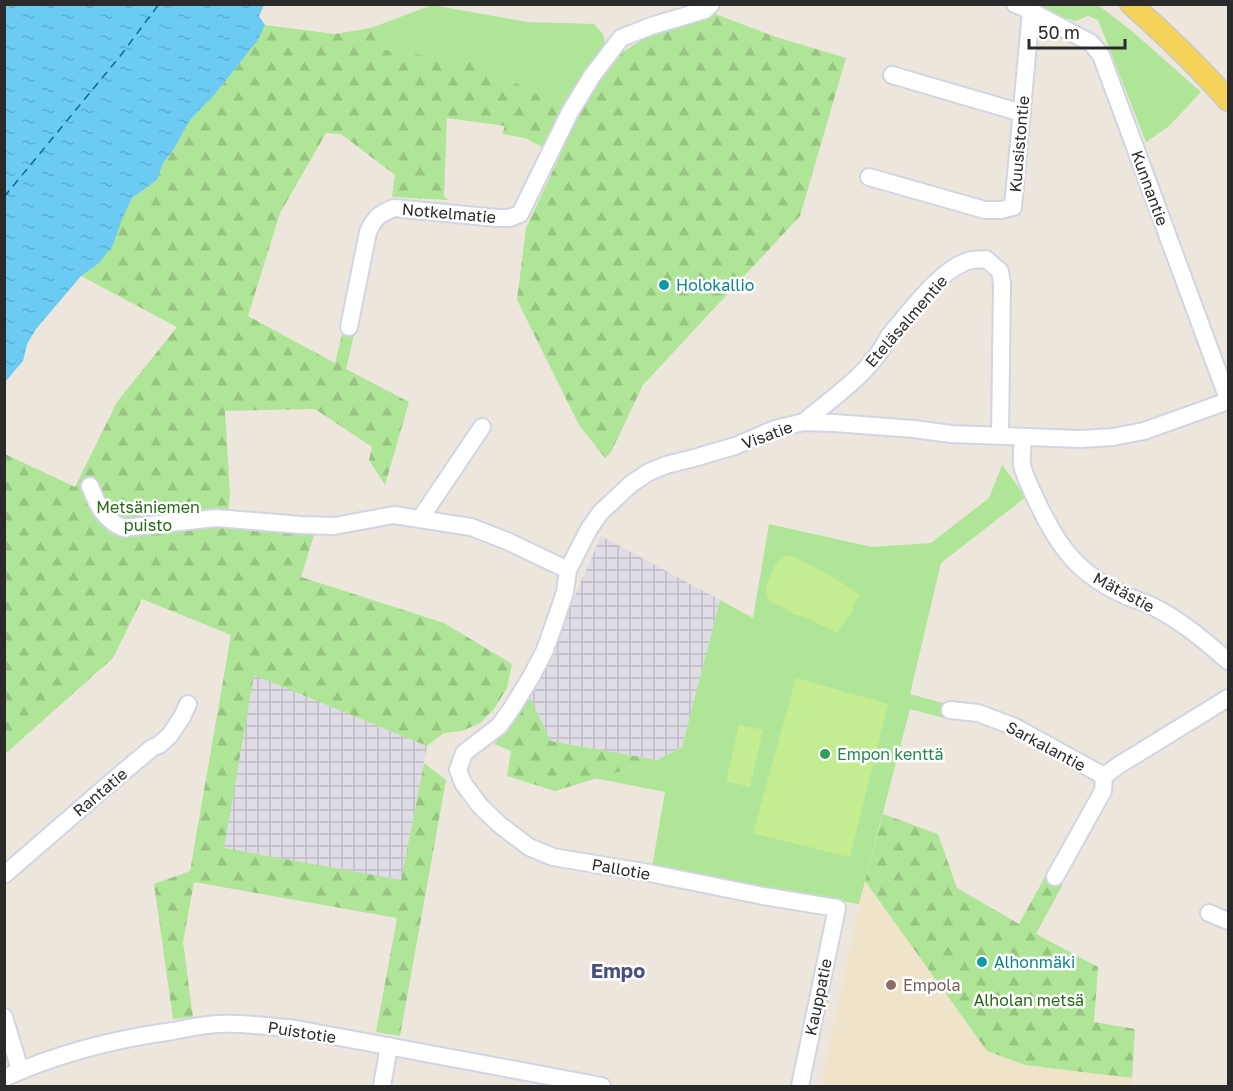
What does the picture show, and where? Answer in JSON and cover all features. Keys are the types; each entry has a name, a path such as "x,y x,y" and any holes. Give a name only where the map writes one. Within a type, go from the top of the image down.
{"main road":[{"path":"1131,4 1165,34 1228,100"}],"street":[{"name":"Notkelmatie","path":"348,327 368,231 380,214 394,208 497,218 510,218 520,214 570,112 592,76 621,38 651,26 705,10 711,4"},
{"name":"Kunnantie","path":"1015,4 1031,8 1091,43 1101,55 1228,400"},
{"name":"Kuusistontie","path":"869,177 985,210 1013,207 1031,8"},
{"path":"892,75 1022,113"},
{"name":"Eteläsalmentie","path":"804,422 859,376 885,345 889,336 952,268 971,260 986,260 1000,271 1002,284 1000,435"},
{"name":"Visatie","path":"464,753 499,726 531,677 560,608 568,570 589,529 600,513 649,472 735,446 775,429 804,422 951,434 1080,439 1113,437 1143,431 1228,400"},
{"path":"420,519 482,427"},
{"name":"Mätästie","path":"1023,437 1022,465 1036,499 1061,547 1078,565 1102,583 1150,605 1179,622 1228,661"},
{"path":"90,486 96,501 111,523 123,528 216,518 334,526 394,515 471,527 507,540 568,570"},
{"name":"Sarkalantie","path":"950,710 978,713 1015,728 1104,776 1228,698"},
{"name":"Rantatie","path":"4,874 170,735 188,704"},
{"name":"Pallotie","path":"464,753 458,770 463,783 480,806 529,847 553,857 837,908"},
{"path":"1055,877 1103,791 1104,776"},
{"name":"Kauppatie","path":"800,1086 837,908"},
{"path":"1209,913 1228,921"},
{"path":"4,1017 20,1070"},
{"name":"Puistotie","path":"4,1078 76,1050 120,1040 216,1024 248,1024 296,1029 580,1085 602,1086"},
{"path":"382,1086 389,1046"}],"shaded area":[{"path":"601,536 720,600 682,747 657,760 551,741 530,698"},
{"path":"254,674 427,746 401,881 223,848"},
{"name":"Empola","path":"865,881 987,1051 1025,1065 1132,1078 1132,1086 827,1086 822,1081"}],"green space":[{"path":"432,5 527,22 594,24 603,34 605,45 563,108 478,63 386,50 371,28"},
{"path":"1029,5 1098,5 1133,32 1201,92 1168,127 1146,142 1098,20 1088,16 1076,21 1055,16"},
{"path":"710,12 776,37 846,58 800,216 643,385 611,452 605,458 579,425 517,300 526,228 579,115 606,71 621,53 642,40"},
{"name":"Metsäniemen puisto","path":"265,25 335,34 371,28 386,50 478,63 563,108 542,147 525,138 502,134 505,126 447,118 444,196 448,200 392,197 395,175 341,134 326,133 280,213 248,316 335,363 344,326 355,330 346,369 409,402 385,485 369,460 372,447 315,409 225,411 230,496 226,526 315,532 301,577 444,623 512,664 507,688 494,709 480,723 462,731 444,733 427,746 254,675 224,848 401,880 424,763 446,780 400,1036 376,1032 397,918 194,882 183,942 193,1017 173,1019 154,884 190,871 231,635 142,599 113,658 5,754 5,454 75,487 117,402 177,327 81,276 98,264 132,198 157,180 163,163 174,149 190,120 215,94 258,40"},
{"path":"1002,465 1026,497 941,563 910,694 950,705 944,718 910,709 859,904 652,867 665,792 594,778 657,760 682,747 720,600 753,618 769,524 872,547 931,543 989,498"},
{"path":"788,555 831,576 861,595 837,633 805,617 793,614 772,603 767,597 766,589 773,569 779,560"},
{"name":"Empon kenttä","path":"796,678 888,704 850,857 753,833"},
{"path":"530,698 551,741 657,760 555,791 507,776 511,751 494,744"},
{"path":"739,725 763,730 750,787 726,781"},
{"name":"Alholan metsä","path":"883,814 938,834 957,888 1019,924 1046,875 1063,884 1036,934 1098,967 1094,1022 1135,1029 1132,1078 1025,1065 987,1051 865,881"}],"water":[{"path":"5,4 264,5 259,16 265,25 258,40 215,94 190,120 174,149 163,163 157,180 132,198 113,245 98,264 81,276 36,329 27,344 23,361 5,382"}],"ferry route":[{"path":"4,197 121,55 159,4"}],"place":[{"name":"Holokallio","path":"664,285"},
{"name":"Empon kenttä","path":"825,754"},
{"name":"Alhonmäki","path":"982,962"},
{"name":"Empola","path":"891,985"}],"district":[{"name":"Empo","path":"618,971"}]}
